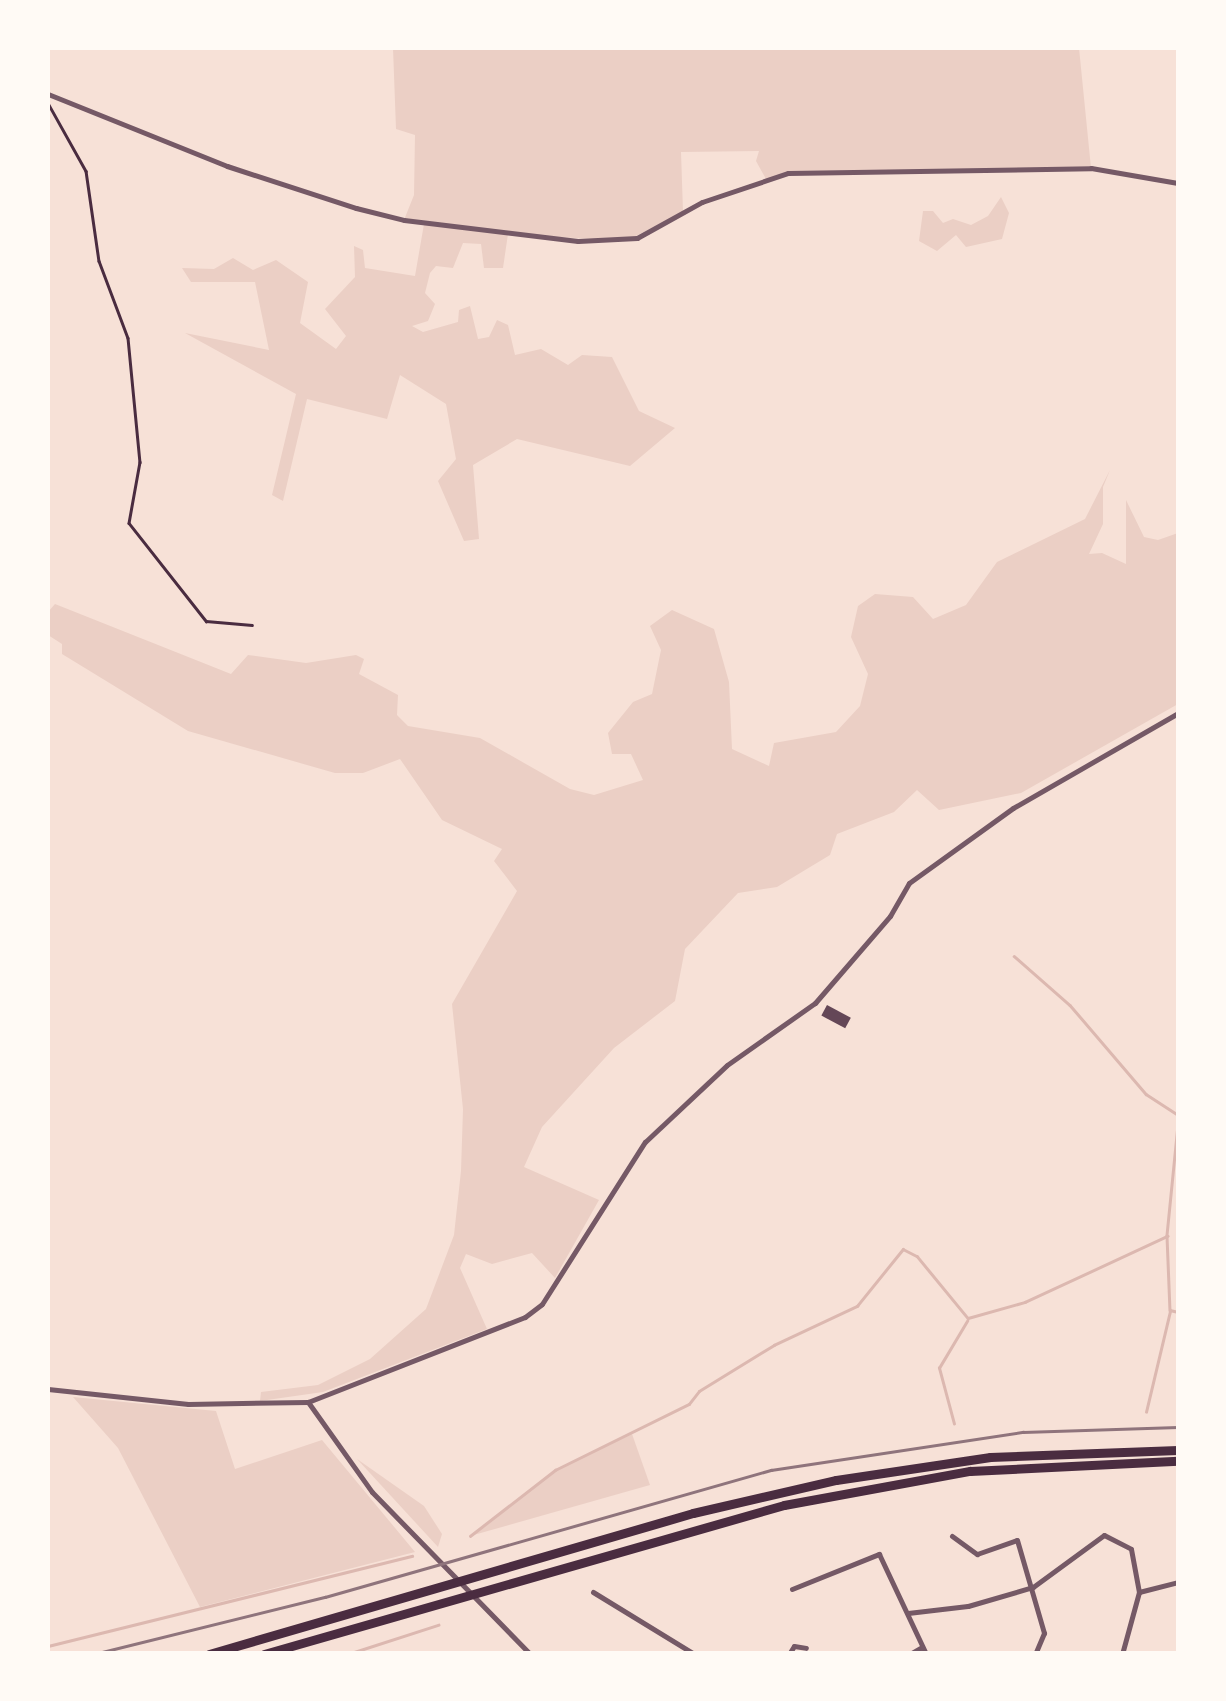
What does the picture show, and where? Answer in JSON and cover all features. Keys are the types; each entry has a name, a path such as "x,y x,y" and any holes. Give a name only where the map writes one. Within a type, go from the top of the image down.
{"highway":[{"path":"209,1654 693,1513 836,1480 990,1457 1178,1450"},
{"path":"264,1654 784,1505 970,1472 1178,1461"}],"street":[{"path":"48,94 227,166 356,208 404,220 578,242 637,238 702,202 788,173 1091,168 1178,183"},
{"path":"48,1389 188,1404 308,1402 534,1311 645,1142 726,1065 815,1003 890,916 909,883 1013,808 1178,713"},
{"path":"308,1402 326,1436 416,1538 530,1654"},
{"path":"908,1613 968,1606 1033,1586 1104,1535 1131,1549 1139,1592 1122,1654"},
{"path":"952,1536 977,1554 1017,1540 1044,1633 1036,1654"},
{"path":"792,1589 879,1554 924,1650 910,1654"},
{"path":"1139,1592 1178,1582"},
{"path":"593,1592 694,1654"},
{"path":"789,1654 794,1646 806,1648"}],"path":[{"path":"48,103 86,171 99,261 125,322 140,436 129,522 206,622 252,625"}],"shaded area":[{"path":"393,48 1079,48 1091,168 788,173 766,179 756,161 759,151 681,152 683,212 626,241 508,234 503,268 484,268 481,244 463,243 453,268 436,266 430,273 425,293 435,304 428,321 412,326 423,332 458,322 459,310 470,306 478,339 489,337 497,320 508,325 515,355 541,349 568,365 582,355 612,357 639,411 675,428 630,466 517,439 473,465 479,539 464,541 438,481 456,459 446,404 400,375 387,419 307,399 283,501 272,495 296,394 185,333 269,350 255,282 191,282 182,268 214,269 233,258 253,270 276,260 308,282 300,323 336,349 346,336 325,309 355,277 354,246 363,250 365,268 415,276 424,224 404,220 414,195 415,135 396,129"},
{"path":"1001,197 1009,213 1002,239 966,247 956,235 937,251 919,241 923,211 933,211 943,223 953,219 971,225 988,216"},
{"path":"1110,470 1103,487 1103,524 1089,554 1102,553 1126,564 1126,500 1144,537 1158,540 1178,533 1178,704 1021,793 939,810 917,790 894,812 837,834 830,855 777,887 738,893 685,949 675,1001 614,1048 542,1127 524,1167 599,1200 555,1278 532,1253 492,1264 466,1254 460,1268 487,1329 323,1392 260,1401 261,1392 318,1385 370,1359 426,1309 454,1235 461,1171 463,1109 452,1004 517,891 494,861 502,849 442,820 400,759 363,773 335,773 188,731 62,654 62,644 48,635 48,612 55,604 231,674 248,655 306,663 356,655 364,659 359,674 398,695 397,715 408,726 480,738 570,789 594,795 643,780 631,754 612,754 608,733 633,702 652,694 661,650 650,626 672,610 714,629 729,682 732,749 769,766 774,743 836,732 860,706 868,674 851,637 858,606 875,594 913,597 933,619 966,605 997,562 1085,519"},
{"path":"73,1397 216,1411 235,1469 322,1440 415,1552 200,1607 118,1448"},
{"path":"632,1434 650,1485 470,1536 555,1470"},
{"path":"357,1459 424,1506 442,1534 438,1547"}],"building":[{"path":"827,1005 851,1018 845,1028 821,1016"}],"waterway":[{"path":"1014,956 1070,1005 1146,1094 1178,1115"},
{"path":"1178,1125 1167,1236 1170,1310 1178,1312"},
{"path":"470,1536 555,1470 689,1404 699,1391 774,1345 857,1306 903,1249 917,1256 968,1318 1025,1302 1167,1236"},
{"path":"1146,1412 1170,1311"},
{"path":"954,1424 939,1368 967,1321"},
{"path":"48,1646 412,1556"},
{"path":"348,1654 438,1625"}],"railway":[{"path":"94,1654 325,1597 771,1470 1023,1432 1178,1427"}]}
